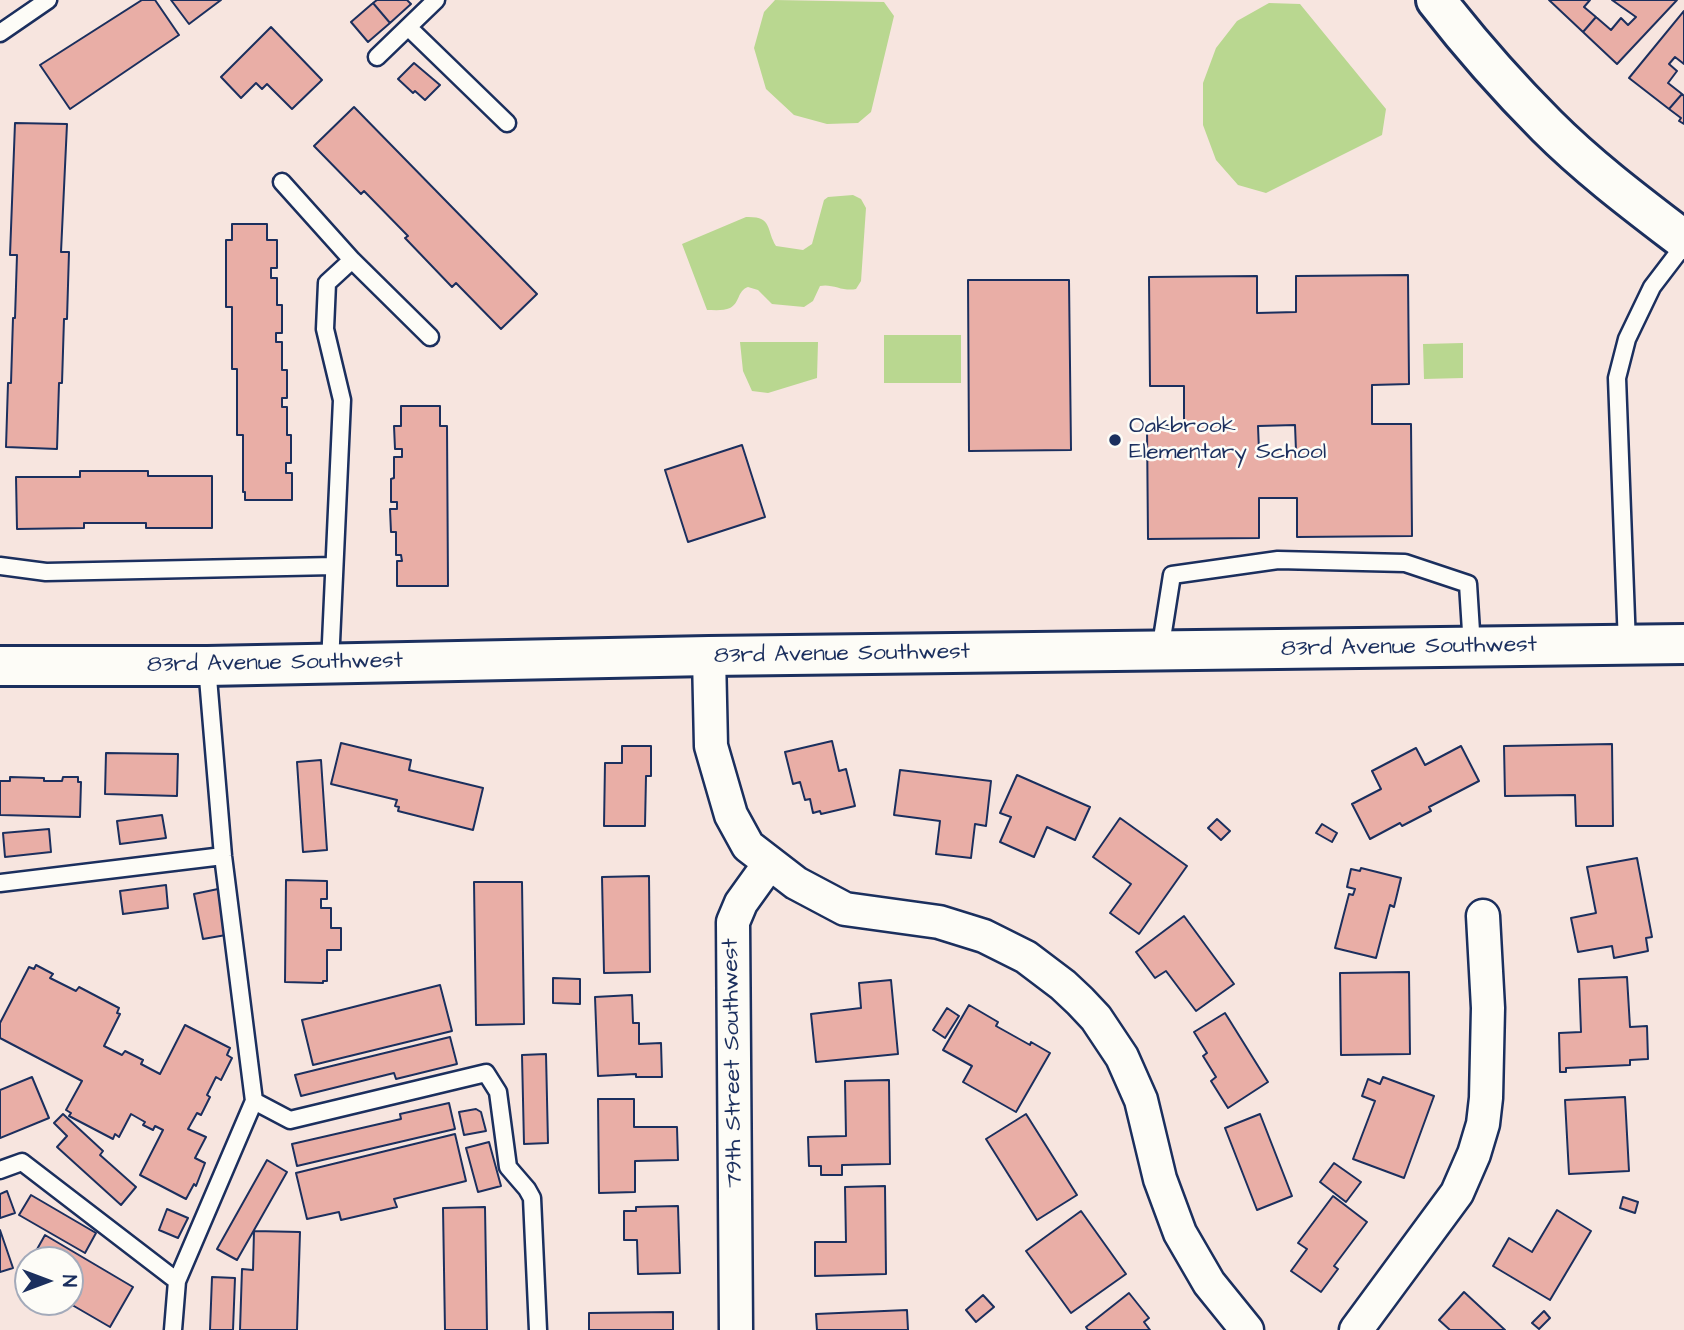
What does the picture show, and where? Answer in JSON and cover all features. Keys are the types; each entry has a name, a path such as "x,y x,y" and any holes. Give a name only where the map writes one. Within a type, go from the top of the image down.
{"street":[{"path":"1436,0 1474,48 1548,128 1684,243"},
{"name":"83rd Avenue Southwest","path":"0,666 207,666 709,656 1684,644"},
{"path":"709,656 711,746 731,815 748,846 796,883 845,909 939,922 984,936 1026,957 1080,1001 1096,1018 1122,1057 1141,1100 1160,1179 1180,1233 1209,1283 1247,1330"},
{"name":"79th Street Southwest","path":"736,1330 733,922 741,903 769,864"},
{"path":"1356,1330 1457,1193 1477,1144 1486,1098 1488,1008 1483,916"}],"lane":[{"path":"0,33 48,0"},
{"path":"377,57 436,0"},
{"path":"408,27 507,123"},
{"path":"282,181 352,260 430,337"},
{"path":"1627,645 1618,378 1627,339 1652,288 1684,243"},
{"path":"330,664 342,400 325,329 327,282 352,260"},
{"path":"1160,651 1172,575 1278,560 1405,563 1468,584 1472,647"},
{"path":"0,566 46,572 334,566"},
{"path":"173,1330 177,1281 254,1101 223,856 207,666"},
{"path":"0,883 223,856"},
{"path":"254,1101 290,1120 486,1073 498,1092 508,1167 533,1198 538,1330"},
{"path":"0,1170 22,1162 177,1281"}],"green space":[{"path":"775,0 884,2 894,16 871,112 858,123 827,124 794,115 766,89 754,48 764,12"},
{"path":"1269,3 1300,4 1386,109 1382,135 1266,193 1238,185 1216,160 1203,125 1203,83 1216,48 1237,21"},
{"path":"853,195 861,199 866,208 861,281 856,289 820,286 813,301 804,307 772,304 758,290 748,287 730,308 707,310 682,244 746,217 755,217 765,222 776,246 803,250 812,244 824,200 828,197"},
{"path":"884,335 961,335 961,383 884,383"},
{"path":"740,342 818,342 817,378 768,393 752,391 743,371"},
{"path":"1463,343 1463,378 1424,379 1423,344"}],"building":[{"path":"142,0 155,0 179,35 70,109 40,65"},
{"path":"171,0 221,0 189,24"},
{"path":"377,0 407,0 411,4 390,23 373,3"},
{"path":"1549,0 1590,0 1584,7 1596,17 1583,32"},
{"path":"1612,0 1677,0 1617,64 1583,32 1596,17 1611,30 1621,18 1628,25 1636,17"},
{"path":"373,3 390,23 368,42 351,22"},
{"path":"1684,11 1684,64 1675,57 1669,64 1677,71 1668,83 1682,94 1669,109 1629,78"},
{"path":"271,27 322,80 292,109 267,84 262,89 256,83 241,98 221,77"},
{"path":"414,63 440,85 425,100 398,79"},
{"path":"1682,94 1684,124 1679,121 1681,118 1669,109"},
{"path":"354,107 537,294 501,329 456,283 452,287 364,191 361,194 314,146"},
{"path":"15,123 67,124 61,252 69,252 67,319 64,319 62,383 59,383 57,449 6,447 17,255 10,255"},
{"path":"232,224 267,224 267,240 277,240 277,268 271,268 271,278 277,278 277,305 282,305 282,333 276,333 276,342 282,342 282,370 287,370 287,398 282,398 282,407 287,407 287,435 291,435 291,463 286,463 286,473 292,473 292,500 245,500 243,492 243,435 237,435 237,369 232,369 232,307 226,307 226,240 232,240"},
{"path":"1408,275 1409,384 1372,385 1372,424 1411,424 1412,536 1297,537 1297,498 1259,498 1259,538 1148,539 1147,426 1184,425 1184,386 1150,386 1149,277 1257,276 1257,313 1296,312 1296,276","holes":["1295,425 1296,451 1259,451 1258,426"]},
{"path":"968,280 1069,280 1071,450 969,451"},
{"path":"401,406 440,406 440,426 447,426 448,586 397,586 397,561 402,561 401,555 396,555 396,532 391,532 390,509 397,509 397,502 391,502 391,479 394,478 394,457 402,457 402,449 395,449 394,426 401,426"},
{"path":"742,445 765,517 688,542 665,470"},
{"path":"80,471 148,471 148,476 212,476 212,528 146,528 146,523 84,523 84,528 17,529 16,477 80,477"},
{"path":"832,741 839,771 846,769 855,806 821,814 820,811 813,813 810,799 805,800 800,782 793,784 785,752"},
{"path":"341,743 411,760 409,770 483,788 473,830 398,811 399,807 395,806 397,800 331,784"},
{"path":"1612,744 1613,826 1576,826 1575,795 1505,796 1504,746"},
{"path":"622,746 651,746 651,776 646,776 645,826 604,826 605,763 622,763"},
{"path":"1461,746 1479,781 1429,807 1431,811 1370,839 1352,804 1381,789 1372,771 1416,748 1425,765"},
{"path":"106,753 178,754 177,796 105,794"},
{"path":"321,760 327,850 303,852 297,762"},
{"path":"900,770 991,781 986,826 975,824 971,858 936,854 940,821 894,815"},
{"path":"1017,775 1090,807 1075,840 1047,827 1034,857 1000,842 1011,817 1000,813"},
{"path":"10,777 62,781 63,777 78,777 78,782 81,782 80,817 0,815 0,781 10,781"},
{"path":"162,815 166,838 120,844 117,821"},
{"path":"1120,818 1187,866 1139,934 1110,913 1131,884 1093,857"},
{"path":"1217,819 1230,831 1221,840 1208,828"},
{"path":"1322,824 1337,833 1332,842 1316,833"},
{"path":"49,829 51,852 5,857 3,833"},
{"path":"1637,858 1652,937 1646,938 1648,951 1614,958 1612,946 1578,952 1571,918 1596,913 1587,867"},
{"path":"1361,868 1401,878 1394,907 1390,905 1376,958 1335,948 1349,894 1353,895 1355,889 1347,887 1351,869 1360,871"},
{"path":"649,876 650,972 604,973 602,877"},
{"path":"286,880 327,881 327,899 321,899 321,908 331,908 331,928 341,928 341,950 327,950 327,981 323,983 285,982"},
{"path":"474,882 522,882 524,1024 476,1025"},
{"path":"166,885 168,908 123,914 120,891"},
{"path":"218,889 226,935 203,939 194,894"},
{"path":"1184,916 1234,984 1196,1011 1166,971 1155,978 1136,952"},
{"path":"36,965 53,974 50,978 76,991 79,987 119,1008 117,1013 120,1014 104,1046 122,1055 125,1051 143,1060 141,1064 160,1074 185,1025 230,1048 227,1055 232,1058 221,1080 216,1077 201,1115 197,1113 188,1129 206,1137 195,1158 205,1163 196,1186 194,1184 186,1199 140,1175 163,1130 155,1126 153,1130 143,1125 145,1122 131,1114 119,1137 115,1134 113,1139 69,1116 71,1113 66,1110 82,1081 0,1038 0,1023 29,967 34,969"},
{"path":"1409,972 1410,1054 1341,1055 1340,973"},
{"path":"1627,977 1630,1027 1647,1026 1648,1059 1630,1060 1630,1065 1566,1068 1566,1072 1560,1072 1559,1033 1581,1032 1579,979"},
{"path":"553,978 580,979 580,1004 553,1003"},
{"path":"891,980 898,1054 816,1062 811,1014 861,1008 859,983"},
{"path":"440,985 452,1031 313,1065 302,1020"},
{"path":"632,995 633,1023 639,1023 639,1044 661,1043 662,1077 636,1077 636,1074 598,1076 595,997"},
{"path":"969,1005 998,1022 996,1026 1050,1053 1016,1112 963,1082 972,1066 943,1050"},
{"path":"947,1008 959,1016 945,1038 933,1030"},
{"path":"1225,1013 1268,1082 1228,1108 1211,1081 1216,1077 1203,1056 1207,1053 1194,1032"},
{"path":"450,1037 457,1064 396,1079 394,1073 301,1096 295,1075"},
{"path":"546,1054 548,1143 524,1144 522,1055"},
{"path":"32,1077 49,1118 0,1138 0,1090"},
{"path":"1383,1077 1434,1096 1404,1178 1353,1159 1375,1101 1362,1096 1368,1079 1380,1084"},
{"path":"889,1080 890,1164 842,1165 842,1175 821,1175 821,1166 809,1166 808,1137 846,1136 845,1081"},
{"path":"1625,1097 1629,1171 1569,1174 1565,1100"},
{"path":"598,1099 634,1099 634,1127 677,1127 678,1160 635,1161 635,1192 599,1193"},
{"path":"449,1103 455,1129 297,1166 292,1144 401,1119 400,1114"},
{"path":"476,1109 481,1112 486,1131 464,1135 459,1112"},
{"path":"63,1114 103,1151 100,1155 136,1187 121,1205 57,1147 67,1136 54,1123"},
{"path":"1026,1114 1077,1195 1037,1220 986,1139"},
{"path":"1260,1114 1292,1196 1257,1210 1225,1128"},
{"path":"455,1134 466,1181 394,1199 397,1207 341,1220 339,1212 307,1219 296,1173"},
{"path":"489,1142 501,1186 478,1192 466,1148"},
{"path":"267,1160 287,1172 237,1260 217,1249"},
{"path":"1334,1163 1361,1182 1346,1202 1320,1182"},
{"path":"885,1186 886,1274 815,1276 815,1242 846,1242 845,1187"},
{"path":"7,1191 15,1213 0,1218 0,1194"},
{"path":"31,1195 96,1233 85,1253 84,1246 73,1246 19,1215"},
{"path":"1333,1196 1367,1222 1334,1266 1338,1269 1321,1292 1291,1271 1307,1249 1298,1243"},
{"path":"1623,1197 1638,1202 1635,1213 1620,1208"},
{"path":"678,1206 680,1273 638,1274 637,1240 624,1240 624,1211 636,1211 636,1207"},
{"path":"485,1207 487,1330 445,1330 443,1208"},
{"path":"167,1209 188,1218 178,1238 159,1230"},
{"path":"1557,1210 1591,1231 1550,1300 1493,1266 1509,1238 1532,1252"},
{"path":"1081,1211 1126,1274 1071,1313 1026,1251"},
{"path":"0,1230 13,1268 0,1272"},
{"path":"254,1231 300,1232 297,1330 240,1330 242,1269 253,1270"},
{"path":"45,1235 64,1246 39,1246"},
{"path":"84,1258 133,1287 110,1327 84,1312"},
{"path":"212,1277 235,1278 233,1330 210,1330"},
{"path":"1464,1292 1505,1330 1450,1330 1439,1320"},
{"path":"1129,1293 1149,1318 1144,1322 1150,1330 1088,1330 1086,1327"},
{"path":"983,1295 994,1307 976,1322 966,1310"},
{"path":"907,1310 908,1330 817,1330 816,1314"},
{"path":"1544,1311 1550,1318 1539,1329 1532,1323"},
{"path":"673,1312 673,1330 589,1330 589,1313"}],"place":[{"name":"Oakbrook Elementary School","path":"1115,440"}]}
